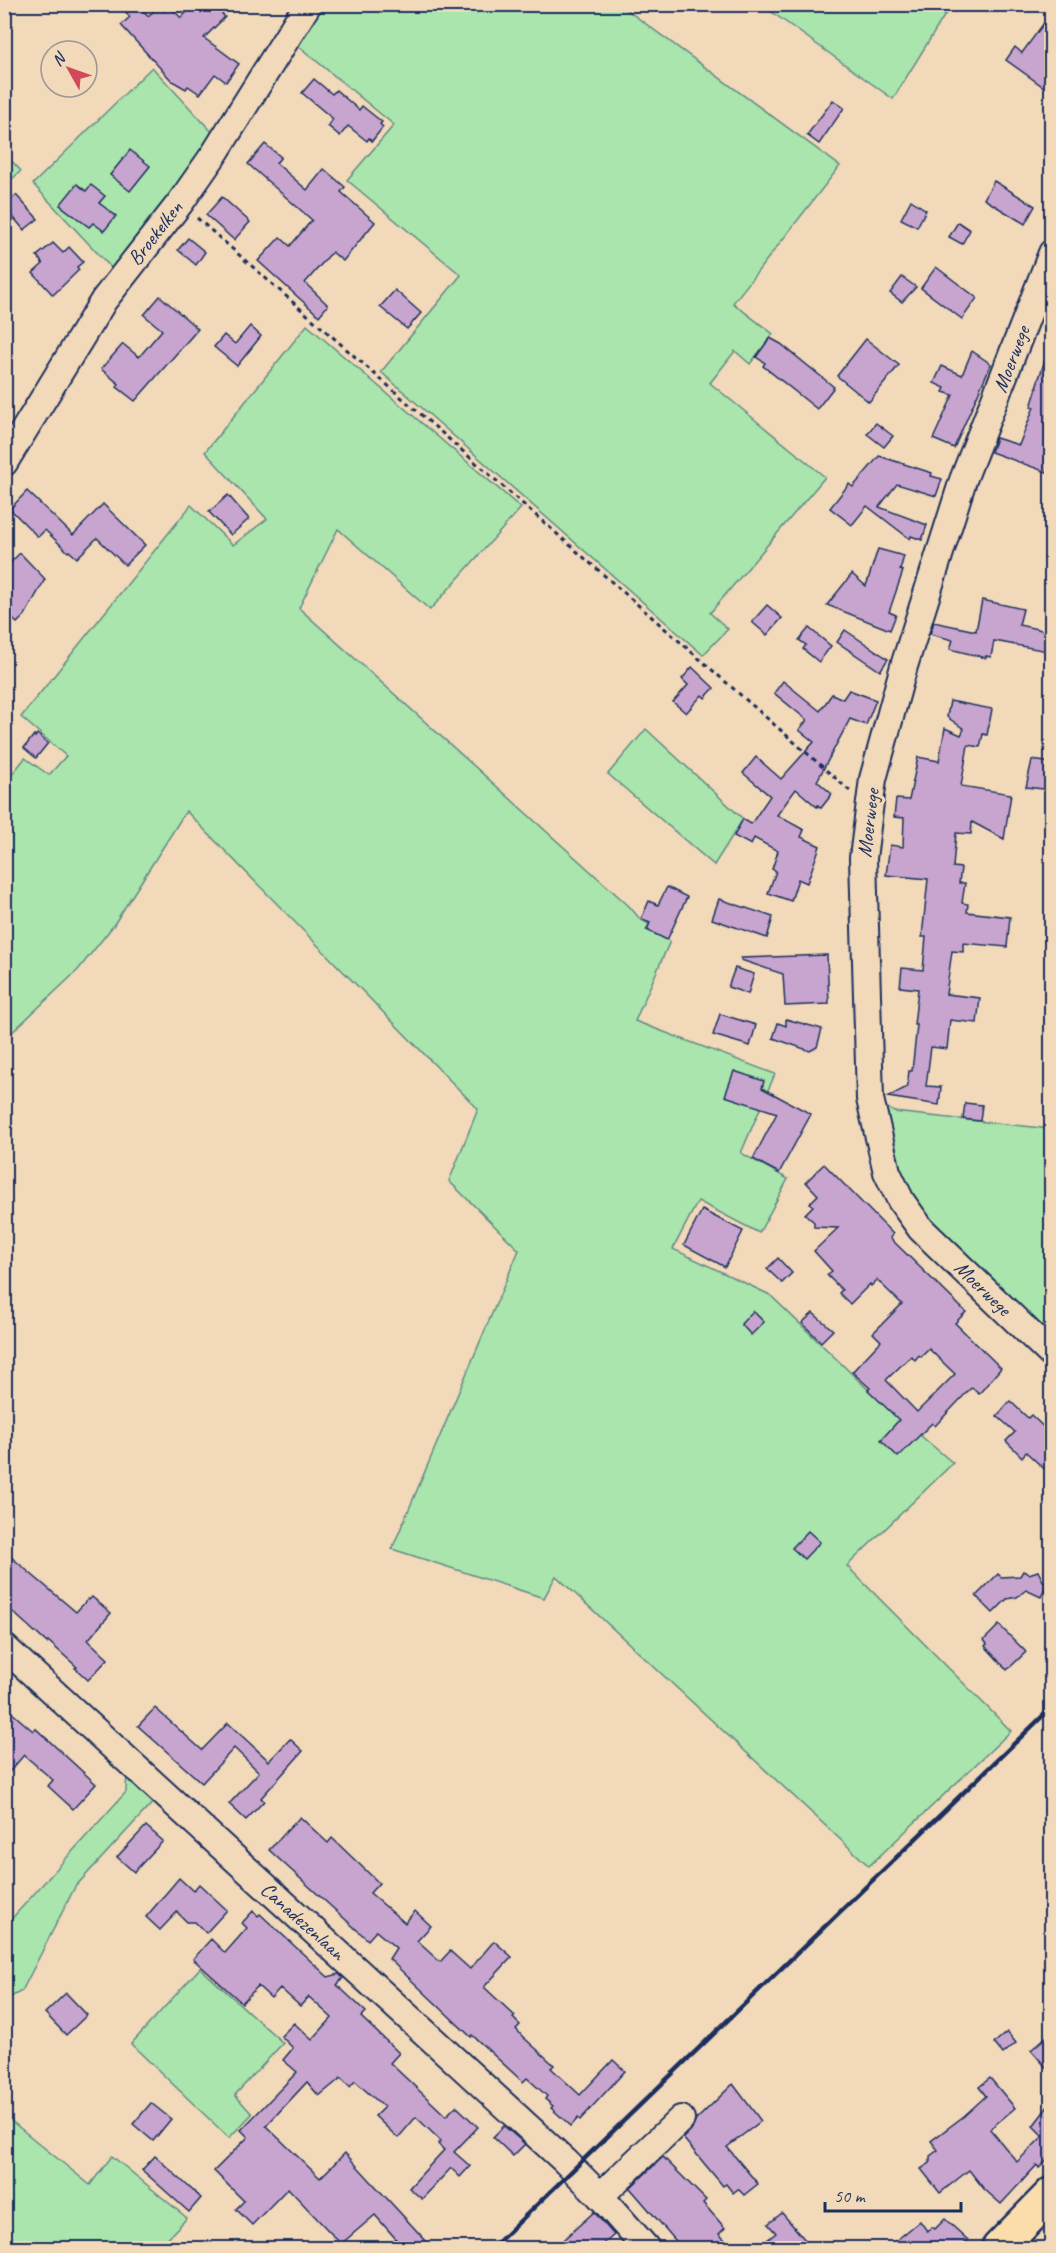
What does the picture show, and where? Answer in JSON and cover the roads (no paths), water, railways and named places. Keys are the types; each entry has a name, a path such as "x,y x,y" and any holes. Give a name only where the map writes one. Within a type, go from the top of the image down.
{"main road":[{"path":"999,2248 1052,2194"}],"street":[{"name":"Broekelken","path":"4,463 104,300 180,203 215,153 308,4"},
{"name":"Moerwege","path":"1052,253 1045,291 963,480 904,666 873,779 862,858 870,1099 887,1172 901,1201 921,1229 1052,1355"},
{"name":"Canadezenlaan","path":"4,1647 565,2161 646,2248"},
{"path":"600,2196 681,2119"}],"railway":[{"path":"492,2248 1052,1707"}]}
